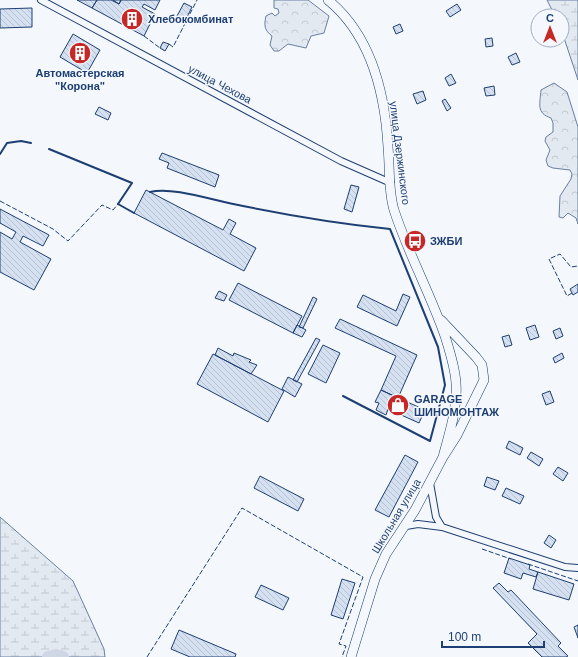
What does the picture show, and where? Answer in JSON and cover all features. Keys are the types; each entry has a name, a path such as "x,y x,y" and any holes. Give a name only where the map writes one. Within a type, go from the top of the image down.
{"street":[{"name":"улица Чехова","path":"41,0 341,161 391,183"},
{"name":"улица Дзержинского","path":"328,0 342,11 355,27 371,59 376,73 388,138 394,209 439,318 453,362 456,384 452,424 443,458"},
{"name":"улица Дзержинского","path":"439,318 476,357 482,366 484,380 457,436 443,458"},
{"name":"Школьная улица","path":"351,657 375,578 386,554 406,526 443,458"},
{"path":"430,483 436,517 442,527"},
{"path":"406,526 418,524 442,527 565,567 578,568"}],"green space":[{"path":"274,0 308,0 329,16 324,33 311,36 306,48 288,44 279,51 274,51 270,45 272,36 267,32 265,25 266,16 272,13 275,16 279,13 278,9 274,8"},
{"path":"547,0 578,0 578,80 567,48 570,48 570,8 551,8"},
{"path":"554,83 567,92 578,127 578,224 576,218 568,213 563,218 559,217 560,196 571,179 572,174 570,170 548,166 546,160 550,150 545,141 546,137 553,132 553,123 551,118 546,116 541,111 541,90"},
{"path":"0,517 73,581 104,649 105,657 0,657"}],"building":[{"path":"77,0 97,0 92,8"},
{"name":"Хлебокомбинат","path":"97,0 111,0 119,4 121,0 160,0 155,10 144,4 142,7 155,14 144,36 92,8"},
{"path":"113,0 121,0 119,4"},
{"path":"184,3 192,7 185,21 177,16"},
{"path":"457,4 461,10 450,17 446,11"},
{"path":"32,8 32,27 0,28 0,9"},
{"path":"400,24 403,31 396,34 393,27"},
{"name":"Автомастерская \"Корона\"","path":"73,34 100,50 87,73 60,57"},
{"path":"492,38 493,46 486,47 485,39"},
{"path":"163,42 169,44 165,51 160,48"},
{"path":"516,53 520,62 512,65 508,57"},
{"path":"451,74 456,83 449,86 445,78"},
{"path":"494,86 495,95 486,96 484,88"},
{"path":"423,91 426,100 417,104 413,94"},
{"path":"445,99 451,108 447,111 442,101"},
{"path":"99,107 111,113 108,120 95,114"},
{"path":"162,153 219,175 215,187 167,168 169,163 159,159"},
{"path":"351,185 359,187 352,212 344,209"},
{"path":"146,190 223,230 229,219 236,223 230,234 256,248 244,271 134,213"},
{"path":"0,209 49,235 43,246 23,236 20,242 51,259 34,290 0,272 0,232 12,239 16,232 0,223"},
{"path":"238,283 302,316 293,333 229,300"},
{"path":"578,284 578,292 573,295 570,289"},
{"path":"219,291 227,295 224,301 215,298"},
{"path":"403,294 410,297 397,326 357,307 363,295 396,311"},
{"path":"313,297 317,299 303,328 299,327"},
{"path":"340,319 417,355 398,398 381,390 396,356 335,328"},
{"path":"297,325 306,330 302,337 293,333"},
{"path":"535,325 539,337 530,340 526,328"},
{"path":"560,328 563,336 556,339 553,331"},
{"path":"509,335 512,345 505,347 502,337"},
{"path":"316,338 320,340 297,382 293,380"},
{"path":"323,345 340,353 326,383 308,374"},
{"path":"218,348 233,356 234,353 251,360 249,362 257,365 251,374 215,355"},
{"path":"562,353 564,358 555,363 553,358"},
{"path":"213,354 284,391 268,422 197,384"},
{"path":"288,377 302,384 295,397 282,389"},
{"path":"381,390 425,410 419,423 388,409 386,415 376,410 379,403 375,402"},
{"path":"550,391 554,402 546,405 542,394"},
{"path":"509,441 523,448 520,455 506,448"},
{"path":"531,452 543,459 539,466 527,458"},
{"path":"405,455 418,462 389,517 375,510"},
{"path":"558,467 568,473 563,481 553,474"},
{"path":"260,476 304,499 298,511 254,488"},
{"path":"487,477 499,481 495,490 484,486"},
{"path":"506,488 524,496 520,504 502,496"},
{"path":"549,535 556,540 551,548 544,543"},
{"path":"509,558 530,565 529,569 538,572 536,577 523,573 521,579 504,573"},
{"path":"538,572 574,584 569,600 533,589"},
{"path":"342,579 355,583 343,619 331,615"},
{"path":"499,583 508,592 511,590 561,643 558,646 568,656 542,657 528,643 537,634 493,588"},
{"path":"261,585 289,598 283,610 255,597"},
{"path":"578,625 578,638 574,627"},
{"path":"179,630 236,654 235,657 190,657 171,649"}],"waterway":[{"path":"48,657 56,655 63,657"}],"fence":[{"path":"169,44 173,47 197,0"},
{"path":"144,36 160,48"},
{"path":"0,201 53,229 68,241 102,205 113,210 118,204"},
{"path":"572,293 567,296 549,259 560,254 571,267 578,266"},
{"path":"147,657 242,508 363,577 339,644 346,646 342,657"},
{"path":"482,549 511,559"},
{"path":"528,564 578,581"}],"wall":[{"path":"0,154 7,143 21,141 31,143"},
{"path":"49,149 132,183 118,204 134,213"},
{"path":"150,192 171,191 298,216 353,225 390,229 438,347 445,385 430,441 343,396"}],"place":[{"name":"Хлебокомбинат","path":"132,19"},
{"name":"Автомастерская \"Корона\"","path":"80,53"},
{"name":"ЗЖБИ","path":"415,241"},
{"name":"GARAGE ШИНОМОНТАЖ","path":"398,405"}]}
